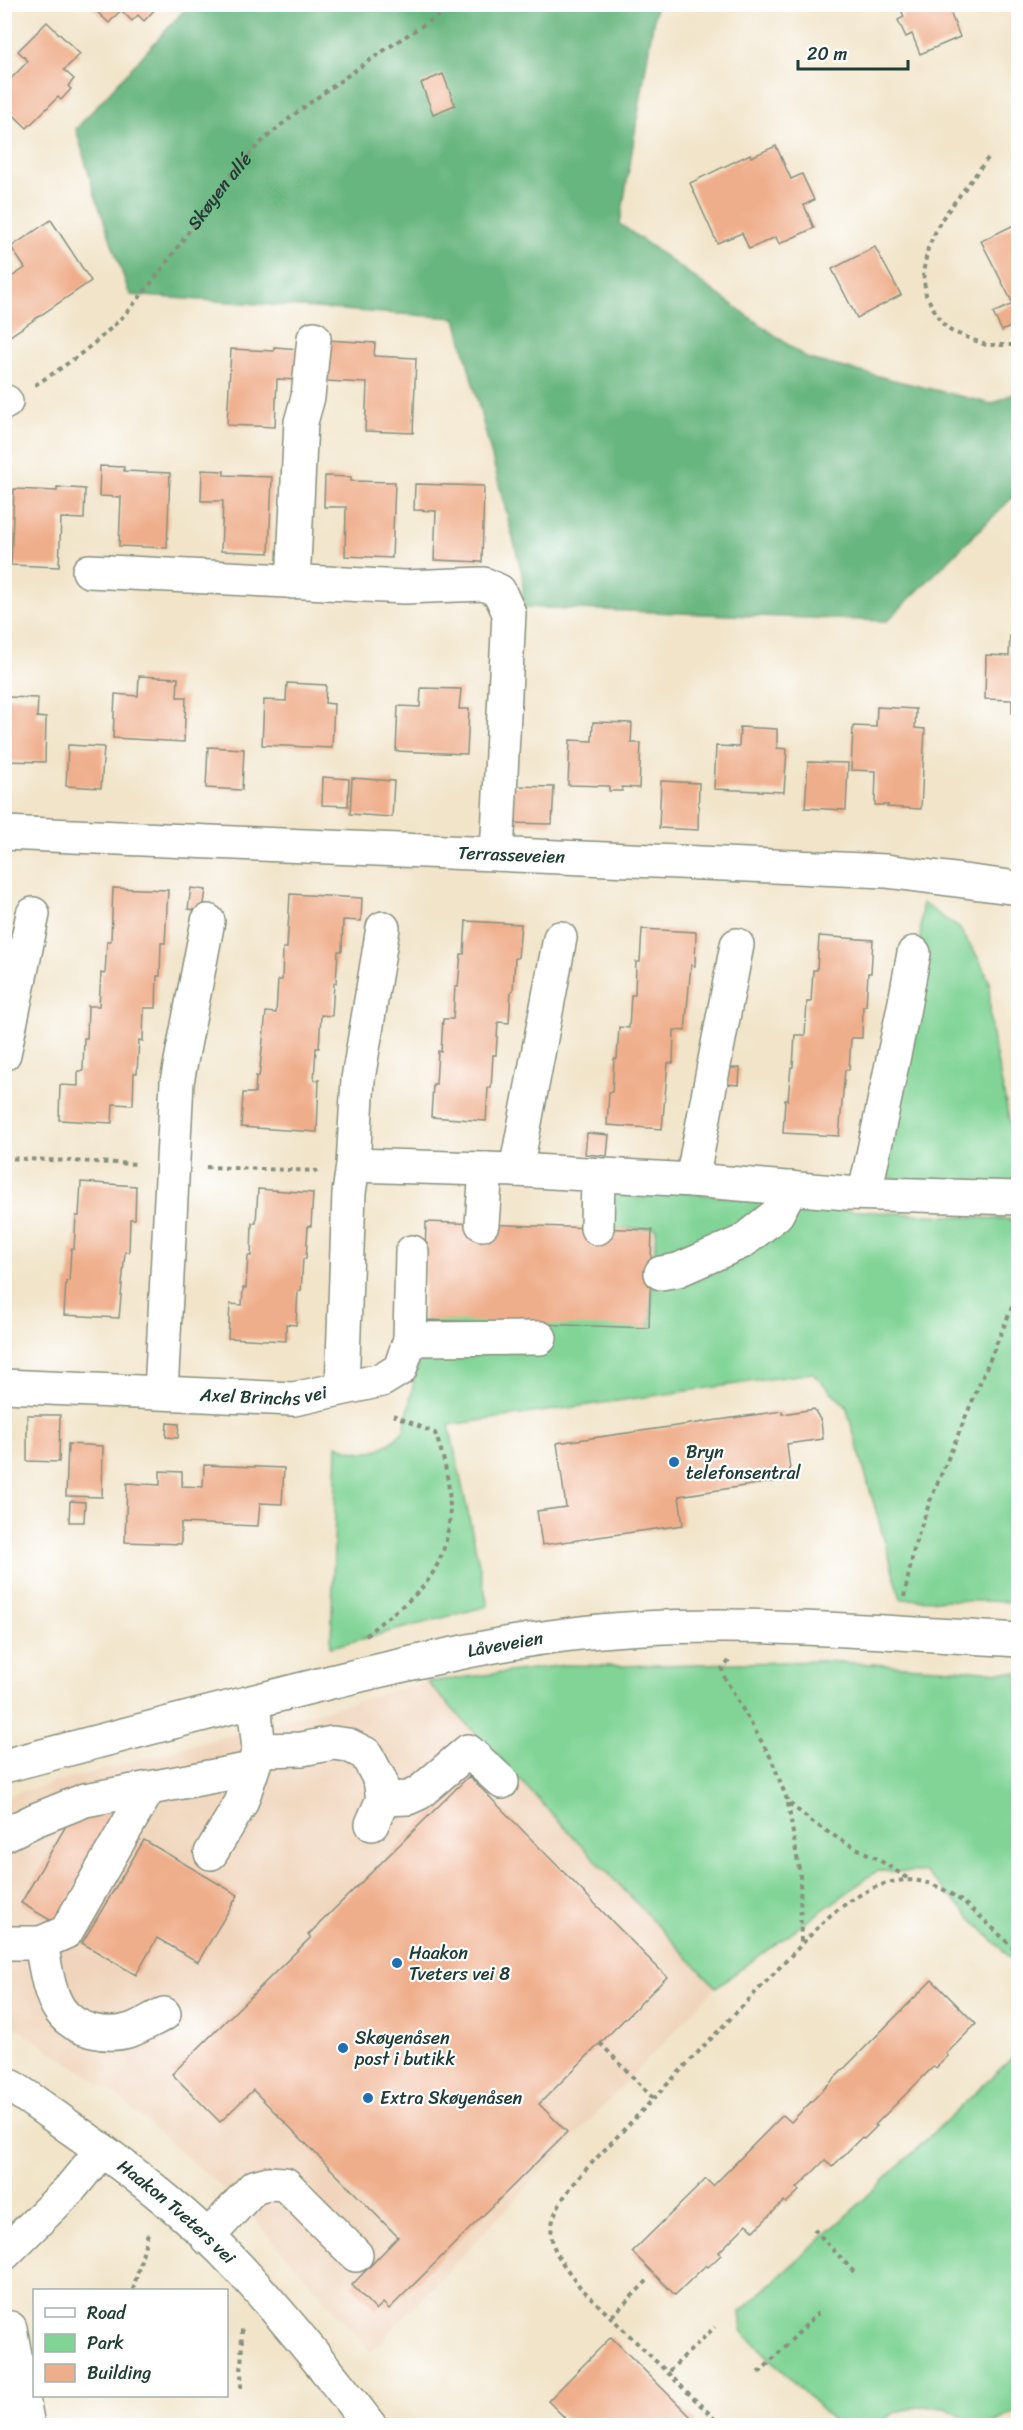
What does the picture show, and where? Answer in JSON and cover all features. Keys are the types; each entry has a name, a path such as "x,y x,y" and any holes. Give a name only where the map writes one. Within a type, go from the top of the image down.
{"street":[{"path":"293,582 301,422 308,397 314,338"},
{"path":"89,571 404,586 484,584 499,591 509,613 497,854"},
{"name":"Terrasseveien","path":"4,833 751,867 886,871 1018,888"},
{"path":"4,1054 33,914"},
{"path":"160,1392 177,1082 208,921"},
{"path":"342,1387 349,1193 358,1079 383,928"},
{"path":"482,1224 501,1169 560,938"},
{"path":"692,1180 737,945"},
{"path":"866,1193 914,952"},
{"path":"353,1165 501,1169 866,1193 1018,1198"},
{"path":"597,1228 598,1176"},
{"path":"661,1273 678,1270 742,1242 777,1214 791,1188"},
{"name":"Axel Brinchs vei","path":"4,1386 294,1399 318,1396 342,1387 382,1380 400,1369 410,1339 412,1252"},
{"path":"410,1339 540,1338"},
{"name":"Låveveien","path":"4,1766 460,1652 565,1635 656,1628 730,1627 1018,1640"},
{"path":"211,1853 241,1803 256,1760 254,1702"},
{"path":"4,1835 85,1800 149,1788 333,1743 348,1745 366,1754 375,1767 377,1811 419,1793 468,1751 502,1782"},
{"path":"4,1943 41,1943 66,1932 149,1788"},
{"path":"41,1943 47,1975 59,2009 75,2024 92,2032 110,2034 131,2030 164,2014"},
{"name":"Haakon Tveters vei","path":"4,2082 102,2150 167,2202 238,2267 286,2322 369,2426"},
{"path":"4,2254 69,2190 102,2150"},
{"path":"207,2238 254,2187 268,2183 285,2184 356,2255"},
{"path":"16,2326 28,2426"}],"path":[{"name":"Skøyen allé","path":"5,403 90,347 124,315 157,274 213,196 247,157 289,118 363,65 459,4"},
{"path":"988,158 941,220 928,248 923,273 926,295 940,322 951,331 986,345 1018,345"},
{"path":"894,1634 915,1544 930,1501 1018,1293"},
{"path":"366,1674 362,1642 428,1581 443,1552 449,1531 450,1496 443,1455 435,1433 406,1422"},
{"path":"730,1627 729,1660 722,1669 723,1676 771,1758 788,1802 800,1875 801,1945"},
{"path":"788,1802 812,1822 909,1879 936,1885 958,1898 1018,1953"},
{"path":"722,2426 669,2371 580,2287 554,2247 552,2232 555,2211 563,2197 587,2168 801,1945 848,1901 880,1884 909,1879"},
{"path":"600,2043 654,2099"},
{"path":"133,2289 151,2220"},
{"path":"814,2229 854,2272"},
{"path":"612,2316 650,2278"},
{"path":"759,2373 818,2313"},
{"path":"241,2388 242,2320"},
{"path":"669,2371 715,2327"}],"shaded area":[{"path":"427,1682 716,1987 371,2352 242,2205 110,2090 5,2020 5,1796"}],"green space":[{"path":"189,5 656,5 620,224 808,359 992,404 1018,391 1018,492 887,621 524,607 522,573 456,318 130,295 94,192 76,129"},
{"path":"922,903 959,928 979,959 989,981 991,1031 1018,1163 1018,1181 1011,1185 893,1179 882,1169 920,943"},
{"path":"612,1190 676,1191 825,1209 1018,1220 1018,1602 901,1599 846,1406 812,1373 449,1425 488,1606 331,1647 337,1445 356,1451 373,1451 389,1443 404,1430 427,1318 650,1327 656,1228 606,1229"},
{"path":"822,1661 1018,1673 1018,1966 926,1872 877,1871 716,1987 427,1682 565,1665 619,1666"},
{"path":"1018,2052 1018,2411 989,2425 980,2426 945,2408 922,2406 896,2412 874,2425 837,2425 742,2331 740,2312 857,2206"}],"building":[{"path":"89,4 160,4 144,21 138,15 132,21 121,10 109,23"},
{"path":"899,4 947,4 960,37 920,54 912,34 906,37 898,20 904,17"},
{"path":"47,22 80,54 64,70 74,79 68,86 71,89 61,100 58,97 27,128 4,106 4,86 28,61 18,51"},
{"path":"443,74 455,105 433,114 421,83"},
{"path":"776,146 791,179 802,174 814,200 804,205 814,228 779,244 776,237 749,249 742,233 717,243 690,183 750,154 751,157"},
{"path":"51,220 91,281 4,340 4,282 25,268 11,247"},
{"path":"1018,223 1018,323 1002,331 993,313 1013,304 981,241"},
{"path":"875,247 901,295 857,318 832,269"},
{"path":"327,340 375,343 374,356 416,358 413,433 365,431 367,383 325,381"},
{"path":"274,347 300,349 298,380 277,379 275,427 227,425 231,349 274,351"},
{"path":"100,466 124,467 124,471 170,473 167,548 119,546 121,497 99,496"},
{"path":"202,470 224,471 224,475 272,477 269,553 221,551 223,501 201,501"},
{"path":"325,476 351,477 351,481 395,482 392,558 345,556 346,507 324,507"},
{"path":"415,484 484,486 482,562 434,560 436,511 414,510"},
{"path":"57,487 85,489 84,519 61,518 59,567 11,565 14,489 57,491"},
{"path":"1010,636 1018,636 1018,714 1012,713 1012,700 985,699 986,655 1009,656"},
{"path":"139,676 178,678 177,697 186,697 184,742 113,738 115,694 138,696"},
{"path":"287,683 326,685 325,703 334,704 332,748 262,745 264,700 286,701"},
{"path":"421,688 461,689 459,709 469,709 467,754 396,751 398,706 420,707"},
{"path":"4,697 38,698 37,717 46,718 45,762 4,761"},
{"path":"877,707 916,709 915,728 925,729 921,809 875,805 876,771 851,770 853,726 876,727"},
{"path":"593,722 632,723 631,743 641,743 639,788 622,787 622,791 609,791 609,786 568,785 570,740 592,741"},
{"path":"740,727 777,729 777,748 787,749 784,792 714,789 716,746 739,747"},
{"path":"68,745 104,747 101,788 66,786"},
{"path":"208,747 244,749 242,790 206,788"},
{"path":"808,762 848,763 846,810 805,808"},
{"path":"323,777 349,779 348,806 322,805"},
{"path":"352,778 394,781 392,817 350,814"},
{"path":"661,781 699,783 698,830 659,828"},
{"path":"513,786 554,787 552,824 511,823"},
{"path":"4,885 8,885 7,920 4,920"},
{"path":"113,888 168,890 165,943 161,943 156,1008 144,1008 143,1041 139,1040 137,1073 134,1073 133,1105 113,1104 112,1123 59,1120 60,1085 78,1086 78,1071 83,1071 88,1006 99,1006 101,973 105,974 107,941 111,941"},
{"path":"191,888 206,890 203,911 188,909"},
{"path":"290,894 362,898 361,921 343,920 342,951 338,951 332,1016 321,1015 314,1080 319,1080 317,1132 241,1127 243,1093 255,1093 256,1076 259,1077 266,1012 276,1013 278,980 282,980 283,948 287,948"},
{"path":"466,921 521,924 518,958 515,958 513,990 511,991 509,1023 498,1022 491,1088 488,1088 486,1121 431,1117 438,1051 441,1052 443,1019 453,1019 455,987 458,987 461,954 464,954"},
{"path":"642,929 696,932 695,966 691,965 685,1031 674,1030 673,1063 668,1063 662,1129 607,1125 609,1092 612,1092 619,1027 629,1028 631,995 635,995 636,962 640,962"},
{"path":"819,936 873,940 866,1006 863,1006 862,1038 851,1038 849,1070 845,1070 839,1136 783,1133 785,1100 788,1100 795,1035 805,1035 807,1002 811,1002 813,970 817,970"},
{"path":"729,1068 740,1068 739,1085 728,1084"},
{"path":"587,1133 609,1135 607,1156 585,1154"},
{"path":"81,1182 136,1186 135,1219 130,1219 129,1252 125,1252 119,1318 64,1315 66,1281 69,1281 71,1249 74,1249 76,1216 79,1216"},
{"path":"258,1189 313,1193 306,1259 303,1259 301,1291 298,1291 296,1325 286,1324 286,1341 228,1338 230,1304 242,1305 243,1288 246,1288 248,1256 251,1256 252,1223 256,1223"},
{"path":"426,1222 652,1230 649,1328 423,1320"},
{"name":"Bryn telefonsentral","path":"814,1409 821,1421 823,1439 787,1444 791,1479 679,1496 683,1525 542,1545 537,1511 566,1507 557,1443 782,1411 782,1414"},
{"path":"27,1415 60,1415 59,1462 27,1461"},
{"path":"167,1423 179,1424 178,1438 166,1437"},
{"path":"68,1444 103,1446 102,1497 66,1496"},
{"path":"204,1465 284,1468 282,1504 260,1503 258,1526 181,1523 181,1544 125,1542 127,1483 160,1485 160,1471 182,1472 182,1486 203,1487"},
{"path":"70,1501 85,1502 84,1522 69,1522"},
{"path":"469,1776 667,1977 539,2104 567,2132 389,2309 383,2303 376,2310 352,2285 398,2237 253,2090 220,2122 172,2074"},
{"path":"85,1793 119,1813 55,1923 21,1903"},
{"path":"144,1840 238,1895 198,1962 157,1938 136,1975 82,1943"},
{"path":"932,1980 976,2024 946,2054 948,2056 936,2068 934,2066 864,2139 862,2137 832,2167 825,2160 797,2188 799,2191 786,2203 784,2201 754,2231 747,2224 719,2252 721,2255 708,2267 706,2265 675,2295 632,2252 706,2179 713,2186 783,2115 791,2122"},
{"path":"611,2337 700,2426 573,2426 548,2401"}],"place":[{"name":"Bryn telefonsentral","path":"674,1462"},
{"name":"Haakon Tveters vei 8","path":"397,1963"},
{"name":"Skøyenåsen post i butikk","path":"343,2048"},
{"name":"Extra Skøyenåsen","path":"368,2098"}]}
